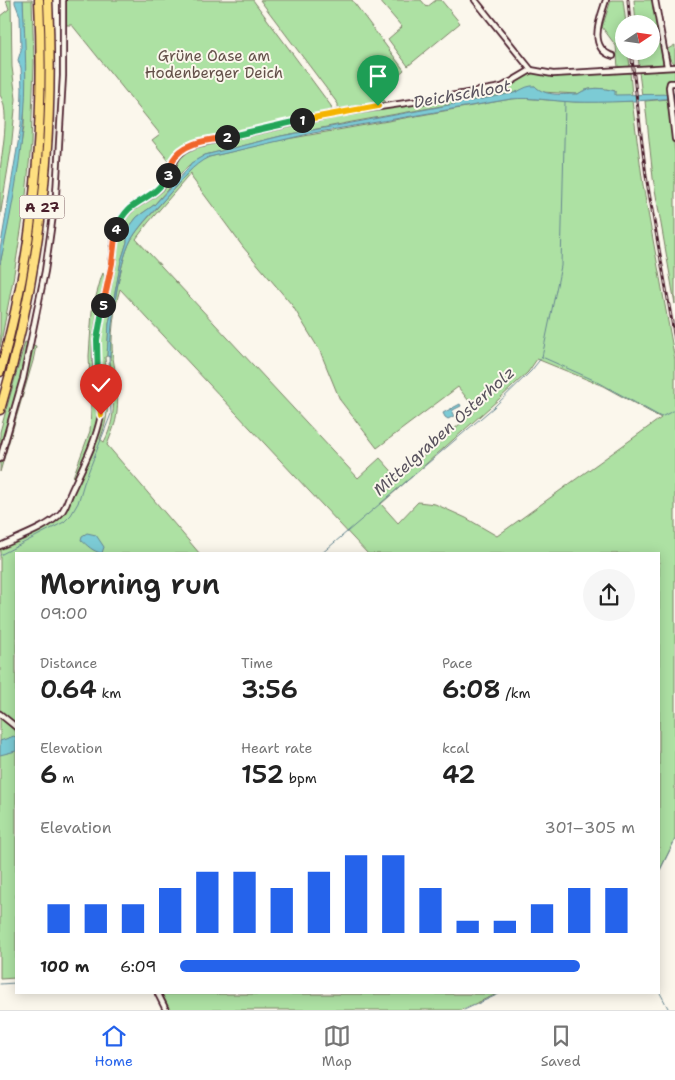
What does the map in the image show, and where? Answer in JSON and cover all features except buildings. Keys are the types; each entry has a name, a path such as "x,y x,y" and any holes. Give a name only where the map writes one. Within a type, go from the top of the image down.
{"highway":[{"name":"A 27","path":"0,372 12,326 30,223 38,145 40,102 39,0"},
{"name":"A 27","path":"0,410 29,295 44,189 50,102 48,0"}],"street":[{"path":"0,459 23,378 45,271 56,194 63,76 63,0"},
{"path":"475,0 531,70"},
{"path":"606,0 597,24 597,35 602,48 607,54 613,56"},
{"path":"655,0 661,40 668,66"},
{"path":"0,546 48,523 62,512 84,464 101,415 96,355 97,340 112,263 116,230 121,219 129,210 156,192 162,185 170,173 174,160 182,150 196,144 339,113 502,87 531,70 553,74 675,67"},
{"path":"675,83 670,83 669,87 675,139"},
{"path":"0,714 15,726"},
{"path":"158,994 166,1010"}],"green space":[{"path":"6,0 11,0 12,67 16,99 11,150 0,217 0,173 5,133 5,112 0,95 0,16 9,9"},
{"path":"23,0 32,0 34,63 31,144 25,206 0,347 0,264 24,126"},
{"name":"Grüne Oase am Hodenberger Deich","path":"65,0 253,0 331,106 332,112 194,142 185,146 169,161 152,140 160,134 72,25 66,25"},
{"path":"260,0 352,0 404,70 379,91 385,103 341,110 338,108 338,104"},
{"path":"379,0 421,0 427,7 436,0 441,0 460,23 408,66 388,39 402,27"},
{"path":"611,0 623,0 625,15 615,15 615,45 602,27"},
{"path":"634,0 654,0 656,15 635,15"},
{"path":"660,37 664,62 662,65 639,66 639,60 660,60"},
{"path":"675,45 675,63 671,61 666,50"},
{"path":"617,60 629,60 630,67 618,67"},
{"path":"675,70 675,81 667,82 668,96 642,96 639,72"},
{"path":"630,72 632,96 614,96 615,91 601,89 591,89 578,94 541,92 535,86 514,93 281,136 205,155 188,166 154,205 137,217 127,230 127,242 121,261 109,324 107,356 105,357 107,409 104,429 100,439 104,442 112,420 111,330 119,280 127,250 140,227 198,162 209,157 276,141 511,99 576,102 632,101 643,185 675,360 675,839 660,870 660,552 366,552 120,289 112,332 118,405 107,445 198,552 15,552 15,722 0,710 0,549 51,524 63,514 70,503 78,481 73,477 90,431 89,356 92,311 103,273 105,278 94,334 93,356 99,413 93,434 97,436 104,413 99,349 117,234 125,218 160,191 179,158 195,146 335,116 501,89 534,73 552,77","holes":["191,173 192,178 243,247 292,305 320,351 340,400 377,448 458,387 476,410 398,478 380,458 358,478 136,239","537,359 603,386 661,418 497,536 466,518 435,504 418,502 398,523 381,504 499,399 528,372"]},
{"path":"669,99 675,154 675,304 653,178 645,101"},
{"path":"25,342 36,346 0,472 0,432"},
{"path":"0,718 15,731 15,978 0,979"},
{"path":"162,994 497,994 461,1010 170,1010"}],"water":[{"path":"15,0 23,0 26,64 25,111 17,179 0,264 0,250 21,125 22,89 21,68 18,60 21,50 20,16"},
{"path":"535,86 544,92 555,94 578,94 591,89 601,89 615,91 615,95 675,94 675,98 598,102 526,98 511,99 313,133 209,157 197,164 188,173 144,222 131,240 122,264 113,314 110,357 107,356 109,324 121,261 127,242 127,230 137,217 154,205 187,170 191,163 205,155 281,136 514,93"},
{"path":"460,404 461,406 453,410 454,416 448,419 445,417 443,413"},
{"path":"87,533 96,535 104,547 102,552 93,550 81,540 82,536"},
{"path":"14,736 15,751 0,755 0,741"}],"waterway":[{"name":"Mittelgraben Osterholz","path":"323,552 494,407 531,371 542,357 561,266 565,102"},
{"name":"Deichschloot","path":"0,555 64,522 78,503 111,414 109,356"},
{"path":"542,357 596,381 661,417 675,410"},
{"path":"660,870 675,840"},
{"path":"0,984 15,983"},
{"path":"660,993 669,1010"},
{"path":"464,1010 499,994"}],"railway":[{"path":"628,0 629,15"},
{"path":"632,60 646,176 675,339"}],"route":[{"path":"101,415 96,355 97,340 112,263 116,230 121,219 129,210 156,192 162,185 170,173 174,160 182,150 196,144 378,106"}]}
